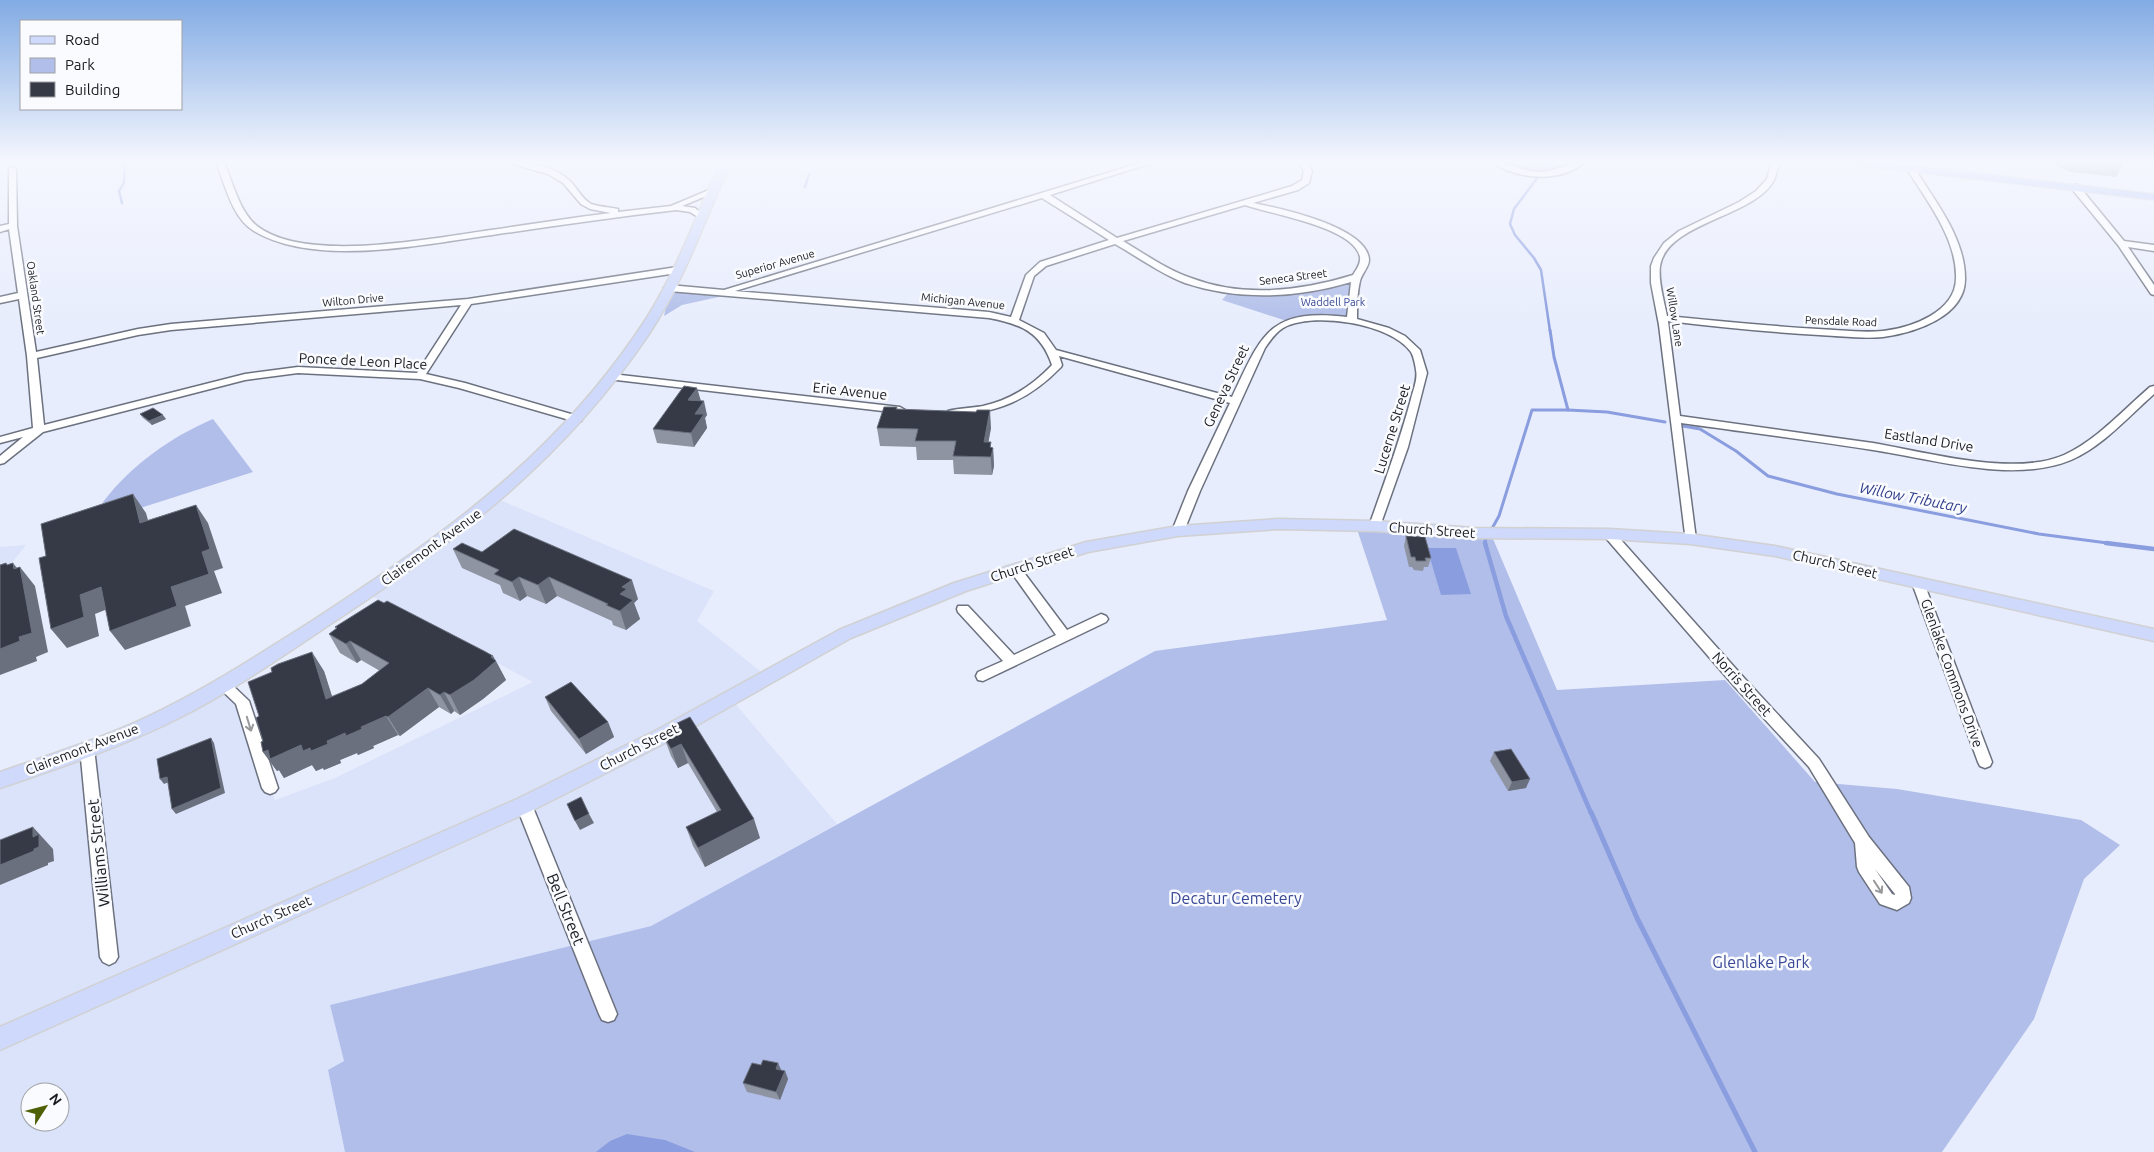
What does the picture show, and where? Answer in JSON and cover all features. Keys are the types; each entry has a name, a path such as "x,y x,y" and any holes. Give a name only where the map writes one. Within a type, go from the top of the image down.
{"main road":[{"name":"Clairemont Avenue","path":"0,780 87,748 170,714 223,685 362,597 445,539 524,474 577,419 612,377 644,332 669,288 701,217"},
{"name":"Church Street","path":"0,1039 524,804 662,736 845,634 1014,569 1086,547 1178,531 1278,524 1375,526 1475,533 1610,534 1690,540 1775,551 2154,635"}],"street":[{"name":"Oakland Street","path":"14,216 32,356 39,430"},
{"path":"245,216 251,225 260,231 281,240 308,245 355,247 396,245 612,216"},
{"name":"Superior Avenue","path":"721,292 978,216"},
{"name":"Seneca Street","path":"1076,216 1115,240 1187,280 1213,288 1252,293 1288,291 1335,283 1357,277"},
{"path":"1014,320 1018,313 1027,280 1035,270 1050,261 1200,216"},
{"path":"1292,216 1335,230 1360,247 1364,256 1364,267 1357,277 1352,320"},
{"name":"Willow Lane","path":"1690,540 1664,318 1654,270 1659,255 1674,240 1717,216"},
{"name":"Pensdale Road","path":"1664,318 1789,331 1851,334 1884,334 1908,328 1932,319 1949,307 1959,292 1962,279 1959,264 1952,238 1939,216"},
{"path":"2099,216 2121,243 2154,292"},
{"path":"0,229 14,226"},
{"path":"2121,243 2154,248"},
{"name":"Wilton Drive","path":"32,356 138,332 171,327 468,302 677,270"},
{"name":"Michigan Avenue","path":"669,288 980,314 1014,320 1039,333 1054,352"},
{"path":"0,300 24,295"},
{"path":"420,376 468,302"},
{"name":"Geneva Street","path":"1178,531 1235,401 1266,338 1282,325 1322,318 1352,320"},
{"name":"Lucerne Street","path":"1352,320 1381,327 1398,336 1415,349 1422,374 1411,421 1375,526"},
{"path":"944,414 984,409 1022,396 1042,382 1057,365 1054,352 1235,401"},
{"name":"Ponce de Leon Place","path":"0,440 193,390 272,372 325,370 420,376 461,385 577,419"},
{"name":"Erie Avenue","path":"612,377 908,411"},
{"name":"Eastland Drive","path":"1676,419 1998,466 2028,466 2054,462 2070,456 2091,443 2154,389"},
{"path":"0,461 39,430"},
{"name":"Norris Street","path":"1610,534 1740,683 1814,763 1863,842"},
{"path":"1014,569 1064,636"},
{"name":"Glenlake Commons Drive","path":"1918,583 1985,762"},
{"path":"963,609 1012,662"},
{"path":"983,676 1101,618"},
{"path":"223,685 242,701 270,788"},
{"name":"Williams Street","path":"87,748 109,957"},
{"name":"Bell Street","path":"524,804 608,1014"}],"shaded area":[{"path":"493,497 714,591 697,621 769,678 733,701 837,824 651,926 330,1005 344,1061 328,1070 345,1152 0,1152 0,780 134,731 233,674 275,800 335,778 533,682 366,593"},
{"path":"26,545 3,574 0,576 0,547"},
{"path":"1427,548 1456,548 1471,594 1441,595"},
{"path":"627,1134 665,1140 695,1152 596,1152 610,1141"}],"green space":[{"name":"Waddell Park","path":"1353,281 1349,318 1310,320 1296,324 1222,300 1230,291 1251,295"},
{"path":"670,288 723,296 682,305 664,316"},
{"path":"213,419 253,472 106,519 103,502 126,476 167,443"},
{"name":"Decatur Cemetery","path":"1355,523 1491,534 1557,690 1725,680 1815,782 1897,789 2081,820 2120,845 2084,879 2034,1019 1942,1152 345,1152 328,1070 344,1061 330,1005 651,926 1155,651 1387,620"}],"building":[{"path":"684,386 697,388 688,400 704,401 695,414 704,414 691,433 653,429"},
{"path":"884,407 976,412 977,410 990,410 984,442 991,442 990,447 993,448 991,457 953,456 956,441 915,441 918,429 877,428"},
{"path":"153,408 163,415 149,421 140,414"},
{"path":"133,494 140,523 196,505 210,549 202,552 209,574 171,587 177,606 110,631 101,587 80,595 84,617 51,629 39,558 46,556 41,524"},
{"path":"514,529 632,580 622,587 627,589 620,594 633,600 620,611 549,577 538,585 519,577 512,582 494,574 499,570 453,549 462,543 482,552"},
{"path":"1406,536 1425,537 1431,558 1425,558 1426,561 1416,561 1415,557 1411,557"},
{"path":"6,563 7,565 13,563 14,569 20,567 32,633 19,637 20,641 0,649 0,565"},
{"path":"378,600 384,603 387,601 484,651 493,656 491,657 496,661 474,680 450,695 444,692 440,695 428,688 388,717 386,716 361,727 362,729 346,736 345,733 327,741 328,744 311,751 310,748 303,751 301,745 270,759 268,750 263,752 261,742 263,741 256,718 259,716 248,682 272,672 271,668 278,664 312,652 326,699 362,684 389,663 350,641 346,644 329,634 337,628 335,627"},
{"path":"571,682 608,722 579,739 545,697"},
{"path":"690,717 754,819 698,848 686,827 721,810 681,744 671,749 664,737 673,733 669,727"},
{"path":"211,738 221,788 172,809 167,777 160,779 157,759"},
{"path":"1511,749 1530,779 1512,782 1494,752"},
{"path":"581,797 589,814 575,821 567,804"},
{"path":"33,827 33,837 39,834 39,847 34,849 34,851 0,865 0,840"},
{"path":"763,1060 778,1063 776,1069 785,1071 776,1092 743,1083 752,1063 761,1065"}],"waterway":[{"path":"1512,216 1510,224 1515,235 1534,258 1541,270 1550,331"},
{"path":"1550,330 1554,357 1568,410"},
{"path":"1486,544 1485,541 1499,516 1532,410 1568,410"},
{"name":"Willow Tributary","path":"1568,410 1607,412 1665,422"},
{"name":"Willow Tributary","path":"1683,426 1700,429 1736,451 1768,476 1837,494 2039,534 2115,544"},
{"path":"1485,543 1506,616 1591,813"},
{"name":"Willow Tributary","path":"2106,543 2154,549"},
{"path":"1591,812 1637,918 1755,1152"}],"park label":[{"name":"Glenlake Park","path":"1761,962"}]}
